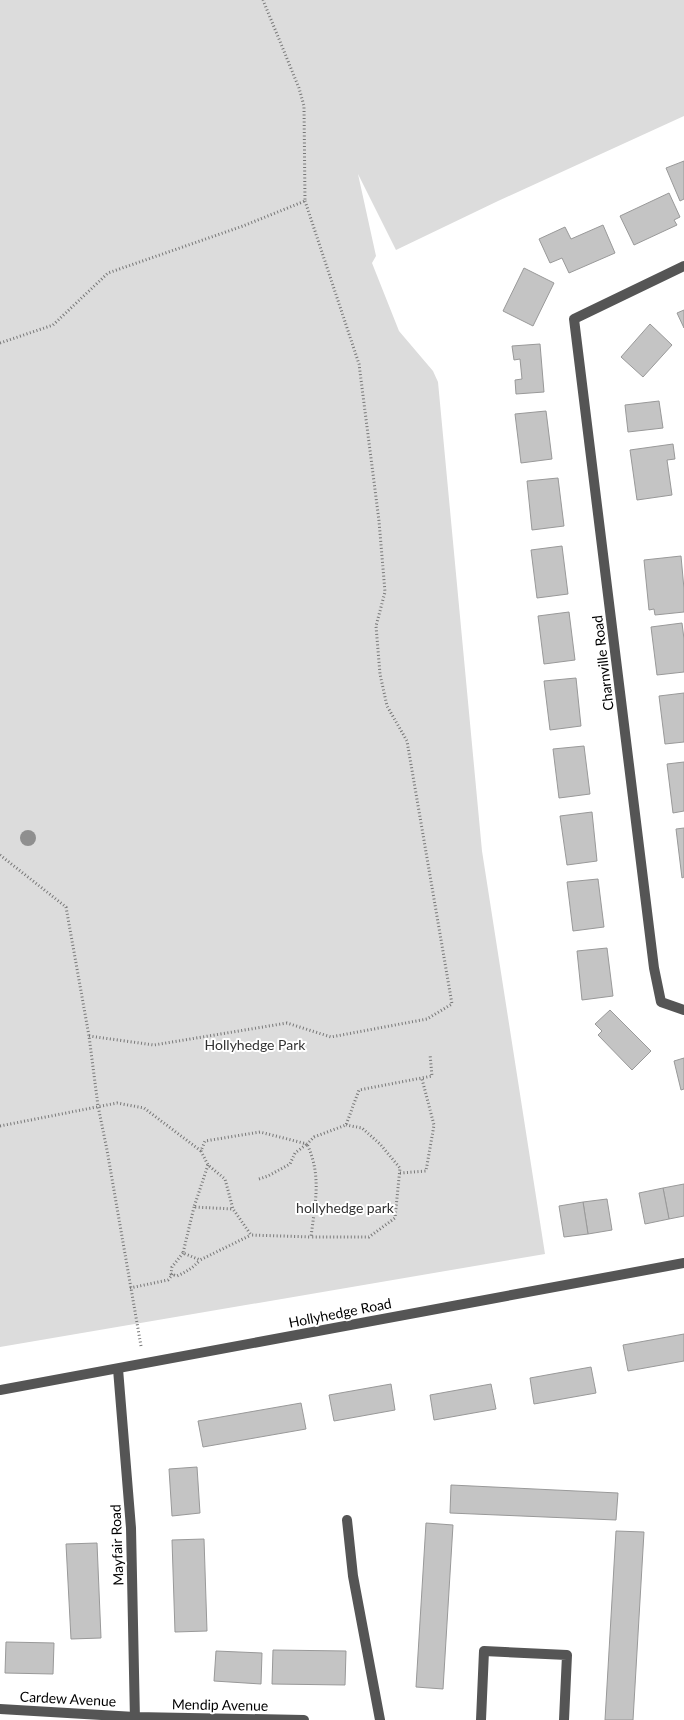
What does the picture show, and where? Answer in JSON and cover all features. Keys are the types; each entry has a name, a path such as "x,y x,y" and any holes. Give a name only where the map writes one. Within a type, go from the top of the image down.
{"street":[{"name":"Charnville Road","path":"684,266 574,319 654,968 661,1002 684,1010"},
{"name":"Hollyhedge Road","path":"0,1390 684,1263"},
{"name":"Mayfair Road","path":"118,1369 131,1528 135,1718"},
{"path":"347,1520 354,1576 380,1720"},
{"path":"481,1720 484,1650 567,1655 564,1720"},
{"name":"Cardew Avenue","path":"0,1709 135,1718"},
{"name":"Mendip Avenue","path":"135,1718 304,1720"}],"path":[{"path":"89,1036 154,1045 287,1023 331,1037 427,1019 452,1004 407,741 387,706 380,674 376,626 385,592 379,521 359,364 305,200 304,106 300,88 263,0"},
{"path":"0,343 53,324 108,273 243,226 305,200"},
{"path":"0,856 66,907 89,1036 98,1106 138,1335 145,1363"},
{"path":"346,1125 359,1090 432,1076 430,1054"},
{"path":"400,1173 426,1171 434,1125 422,1079"},
{"path":"0,1126 118,1103 144,1108 202,1151 208,1165 225,1179 233,1209 251,1236"},
{"path":"173,1274 177,1276 184,1273 200,1260 251,1236 369,1237 395,1218 400,1168 380,1144 362,1128 346,1125 314,1137 295,1153 290,1164 259,1179"},
{"path":"202,1151 205,1141 260,1132 307,1144"},
{"path":"307,1144 312,1156 317,1182 311,1237"},
{"path":"173,1274 171,1274 172,1267 183,1253 194,1207 208,1165"},
{"path":"194,1207 233,1209"},
{"path":"183,1253 200,1260"},
{"path":"130,1288 168,1280 173,1274"}],"green space":[{"name":"Hollyhedge Park","path":"0,0 684,0 684,116 396,250 358,174 376,256 372,263 399,331 433,371 438,382 482,851 545,1254 0,1347"}],"building":[{"path":"684,161 684,199 680,201 666,168"},
{"path":"669,193 680,217 674,220 677,225 634,245 620,216"},
{"path":"603,225 615,253 569,273 562,258 550,263 539,239 565,227 571,239"},
{"path":"524,268 554,283 533,326 503,311"},
{"path":"684,310 684,328 677,313"},
{"path":"650,324 672,345 643,377 621,357"},
{"path":"540,344 544,392 516,394 515,380 522,379 520,359 514,360 512,346"},
{"path":"659,401 663,428 628,432 625,405"},
{"path":"546,411 552,459 521,463 515,414"},
{"path":"673,444 675,459 667,460 672,495 637,500 630,450"},
{"path":"558,478 564,526 532,530 527,481"},
{"path":"562,546 568,594 537,598 531,550"},
{"path":"681,556 684,612 655,615 654,609 649,610 644,560"},
{"path":"569,612 575,660 544,664 538,616"},
{"path":"682,623 684,672 657,675 651,627"},
{"path":"576,678 581,726 550,730 544,681"},
{"path":"684,693 684,742 665,744 659,696"},
{"path":"584,746 590,794 559,798 553,749"},
{"path":"684,762 684,811 673,813 667,764"},
{"path":"592,812 597,861 567,865 560,816"},
{"path":"684,828 684,877 682,878 676,829"},
{"path":"598,879 604,927 573,931 567,882"},
{"path":"607,948 613,996 582,1000 577,951"},
{"path":"610,1010 651,1051 632,1070 598,1035 602,1031 595,1024"},
{"path":"684,1058 684,1089 681,1090 674,1061"},
{"path":"684,1184 684,1216 669,1219 663,1188"},
{"path":"663,1188 669,1219 645,1224 639,1193"},
{"path":"607,1199 612,1230 588,1234 583,1202"},
{"path":"583,1202 588,1234 564,1237 559,1206"},
{"path":"684,1334 684,1361 628,1371 623,1345"},
{"path":"591,1367 596,1393 534,1404 530,1378"},
{"path":"391,1384 395,1410 334,1421 329,1395"},
{"path":"491,1384 496,1409 434,1420 430,1395"},
{"path":"301,1403 306,1429 203,1447 198,1421"},
{"path":"197,1467 200,1513 172,1516 169,1469"},
{"path":"451,1485 618,1493 616,1520 450,1513"},
{"path":"426,1523 453,1525 443,1689 416,1687"},
{"path":"616,1531 644,1532 633,1720 605,1720"},
{"path":"204,1539 207,1631 175,1632 172,1540"},
{"path":"97,1543 101,1638 71,1639 66,1544"},
{"path":"6,1642 54,1643 53,1674 5,1673"},
{"path":"273,1650 346,1651 345,1685 272,1684"},
{"path":"216,1651 262,1653 261,1684 214,1681"}],"park label":[{"name":"hollyhedge park","path":"345,1208"}]}
